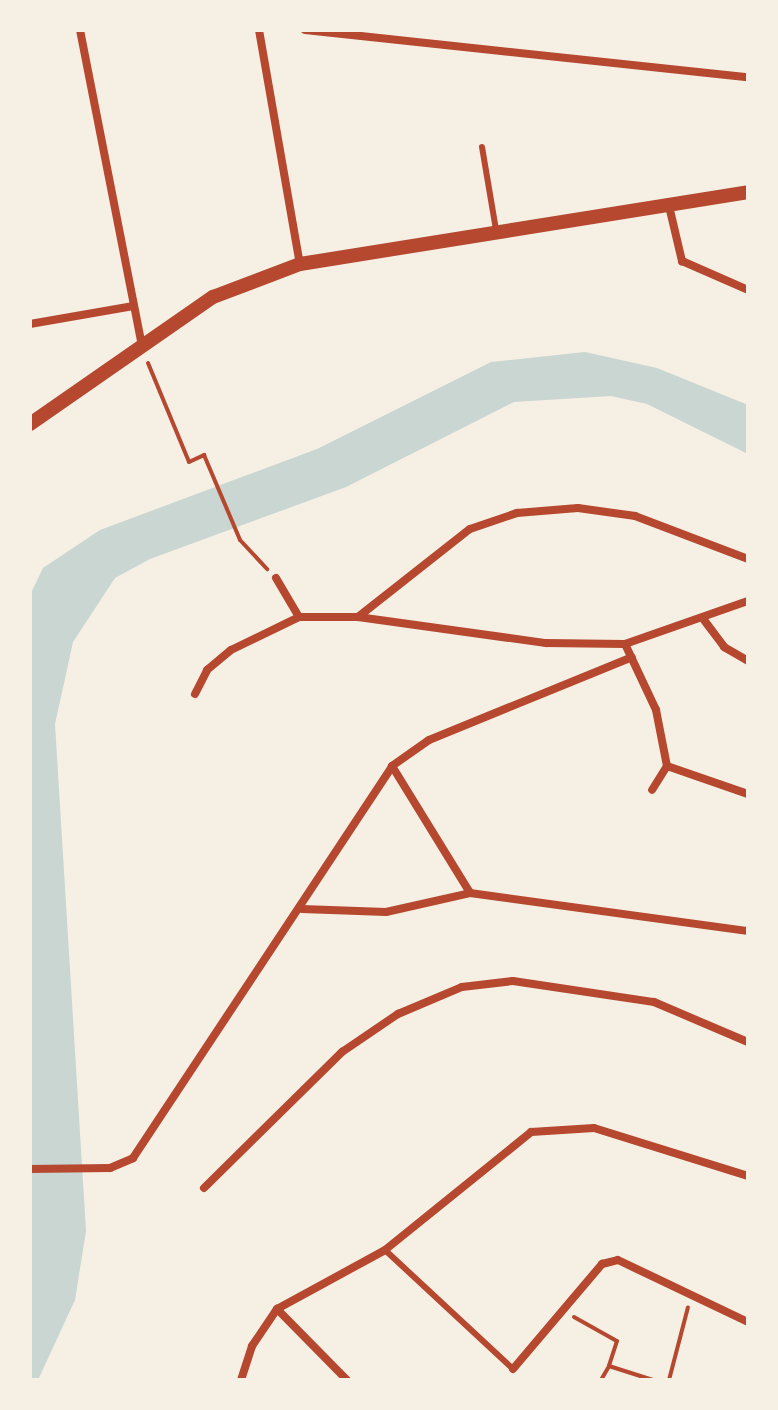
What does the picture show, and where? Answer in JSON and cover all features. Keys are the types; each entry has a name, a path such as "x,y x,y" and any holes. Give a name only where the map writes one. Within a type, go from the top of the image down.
{"street":[{"path":"80,30 141,342"},
{"path":"259,30 300,264"},
{"path":"305,30 748,77"},
{"path":"30,424 141,342 213,297 300,264 496,230 748,192"},
{"path":"669,206 682,261 748,290"},
{"path":"30,324 133,306"},
{"path":"358,617 470,529 517,513 578,508 635,516 748,559"},
{"path":"276,578 299,617"},
{"path":"195,694 207,670 231,650 299,617 358,617 455,636 625,644 704,620 748,601"},
{"path":"704,620 724,647 748,661"},
{"path":"625,644 656,710 667,766 652,790"},
{"path":"33,1169 110,1168 133,1158 302,909 338,839 392,766 429,740 632,657"},
{"path":"392,766 470,893"},
{"path":"667,766 748,794"},
{"path":"302,909 386,912 470,893 748,931"},
{"path":"204,1188 342,1052 398,1014 462,987 513,981 654,1002 748,1042"},
{"path":"241,1380 252,1346 277,1309 385,1250 531,1132 594,1128 748,1176"},
{"path":"513,1369 565,1312 602,1264 618,1260 690,1297 748,1322"},
{"path":"277,1309 347,1380"}],"lane":[{"path":"482,147 496,230"},
{"path":"385,1250 513,1369"}],"path":[{"path":"141,342 189,462 204,455 240,540 276,578"},
{"path":"669,1380 690,1297"},
{"path":"565,1312 617,1341 601,1380"},
{"path":"609,1366 653,1380"}],"shaded area":[{"path":"585,352 657,368 748,405 748,454 647,404 611,396 514,402 346,487 150,559 115,578 73,642 55,724 86,1231 75,1300 38,1380 30,1380 30,595 43,568 100,530 317,449 491,362"}]}
